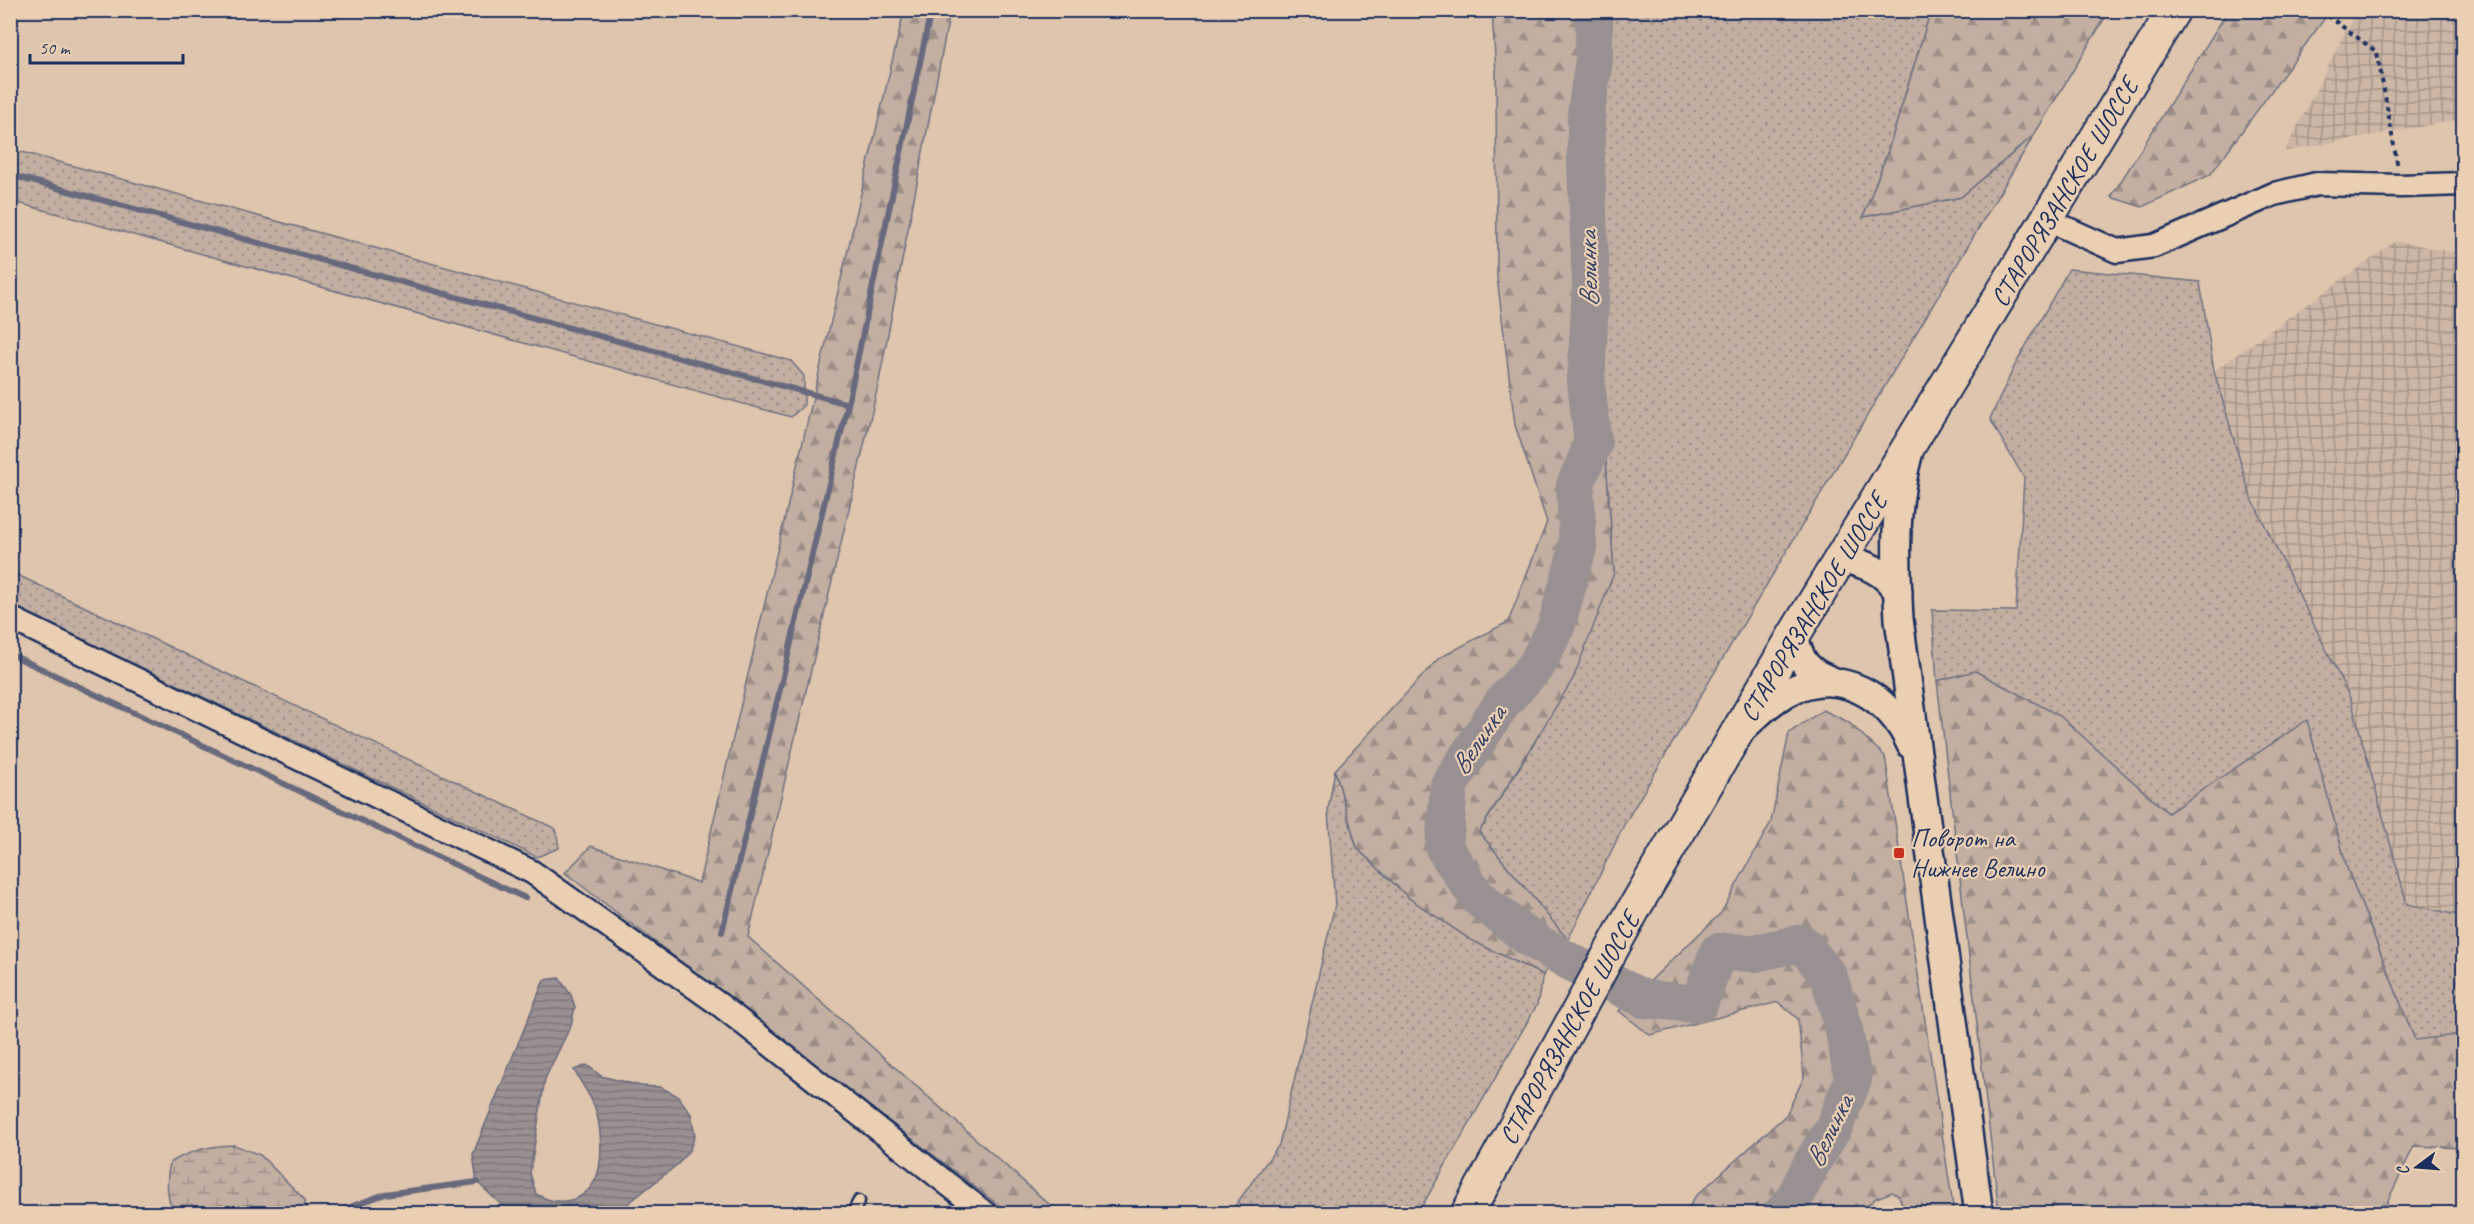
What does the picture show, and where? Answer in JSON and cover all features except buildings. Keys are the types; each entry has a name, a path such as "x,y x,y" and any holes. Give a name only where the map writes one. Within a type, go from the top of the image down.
{"main road":[{"name":"СТАРОРЯЗАНСКОЕ ШОССЕ","path":"1467,1214 1635,907 1794,635 2174,10"}],"street":[{"path":"2048,220 2117,251 2154,246 2274,194 2317,184 2401,186 2463,184"},
{"path":"1910,445 1898,504 1896,531 1901,629 1979,1214"},
{"path":"1841,558 1878,570 1890,579 1898,591"},
{"path":"10,618 532,872 720,1005 986,1214"},
{"path":"1794,635 1798,652 1805,666 1817,676 1872,695 1890,710 1905,731 1918,762"},
{"path":"1737,733 1761,710 1788,692 1809,684 1836,683"}],"lane":[{"path":"852,1214 859,1201"}],"path":[{"path":"2320,10 2377,52 2401,186"}],"shaded area":[{"path":"2356,11 2463,11 2463,119 2285,151"},
{"path":"2396,241 2463,254 2463,916 2407,904 2351,700 2250,495 2214,371"},
{"path":"559,978 571,995 575,1007 571,1025 545,1079 530,1173 536,1194 560,1201 576,1198 590,1188 598,1173 601,1146 598,1118 592,1100 574,1070 587,1065 601,1076 641,1086 660,1087 678,1096 691,1114 695,1135 690,1149 678,1164 616,1213 510,1213 477,1182 473,1154 544,980"}],"green space":[{"path":"904,11 950,11 878,386 748,937 1059,1213 1009,1213 565,873 591,846 699,883"},
{"path":"1492,11 1598,11 1599,361 1614,573 1573,679 1479,832 1568,940 1543,975 1471,940 1409,898 1357,848 1335,770 1439,658 1508,622 1547,522 1515,425 1497,277 1496,73"},
{"path":"1598,11 1933,11 1928,20 1888,151 1864,217 1961,197 2034,135 1625,823 1568,940 1479,832 1533,746 1614,573 1599,361"},
{"path":"1933,11 2109,11 2034,135 1961,197 1863,217 1888,151 1928,20"},
{"path":"2228,11 2330,11 2210,175 2142,207 2111,197"},
{"path":"11,149 791,361 804,376 804,405 791,417 11,201"},
{"path":"2069,269 2200,282 2214,371 2250,495 2351,700 2407,904 2463,916 2463,1034 2415,1041 2347,868 2307,721 2168,813 2059,716 1975,671 1937,681 1932,610 2016,611 2024,478 1990,419 2014,367"},
{"path":"11,572 556,829 559,848 537,857 11,605"},
{"path":"1975,671 2060,716 2168,813 2307,720 2347,868 2415,1040 2463,1034 2463,1148 2414,1146 2382,1213 1999,1213 1937,681"},
{"path":"1823,710 1848,722 1885,756 1954,1213 1905,1213 1899,1196 1892,1192 1876,1198 1859,1213 1685,1213 1695,1197 1786,1115 1804,1077 1798,1019 1778,1002 1650,1035 1619,1011 1721,913 1771,822 1789,733"},
{"path":"1335,770 1357,848 1409,898 1471,940 1543,975 1537,1005 1418,1213 1229,1214 1279,1145 1335,905 1328,810"},
{"path":"234,1145 260,1155 304,1199 308,1213 174,1213 169,1201 170,1163 200,1150"}],"waterway":[{"path":"722,932 848,404 931,10"},
{"name":"Велинка","path":"1594,10 1594,60 1586,113 1591,285 1586,382 1593,444 1575,485 1578,548 1556,627 1536,666 1503,702 1449,785 1444,848 1478,898 1529,938 1644,999 1699,1004 1718,952 1755,953 1802,943 1829,977 1843,1025 1853,1079 1834,1127 1813,1161 1792,1203 1781,1214"},
{"path":"10,175 848,404"},
{"path":"10,654 525,898"},
{"path":"331,1214 385,1194 477,1182"}],"place":[{"name":"Поворот на Нижнее Велино","path":"1899,853"}]}
